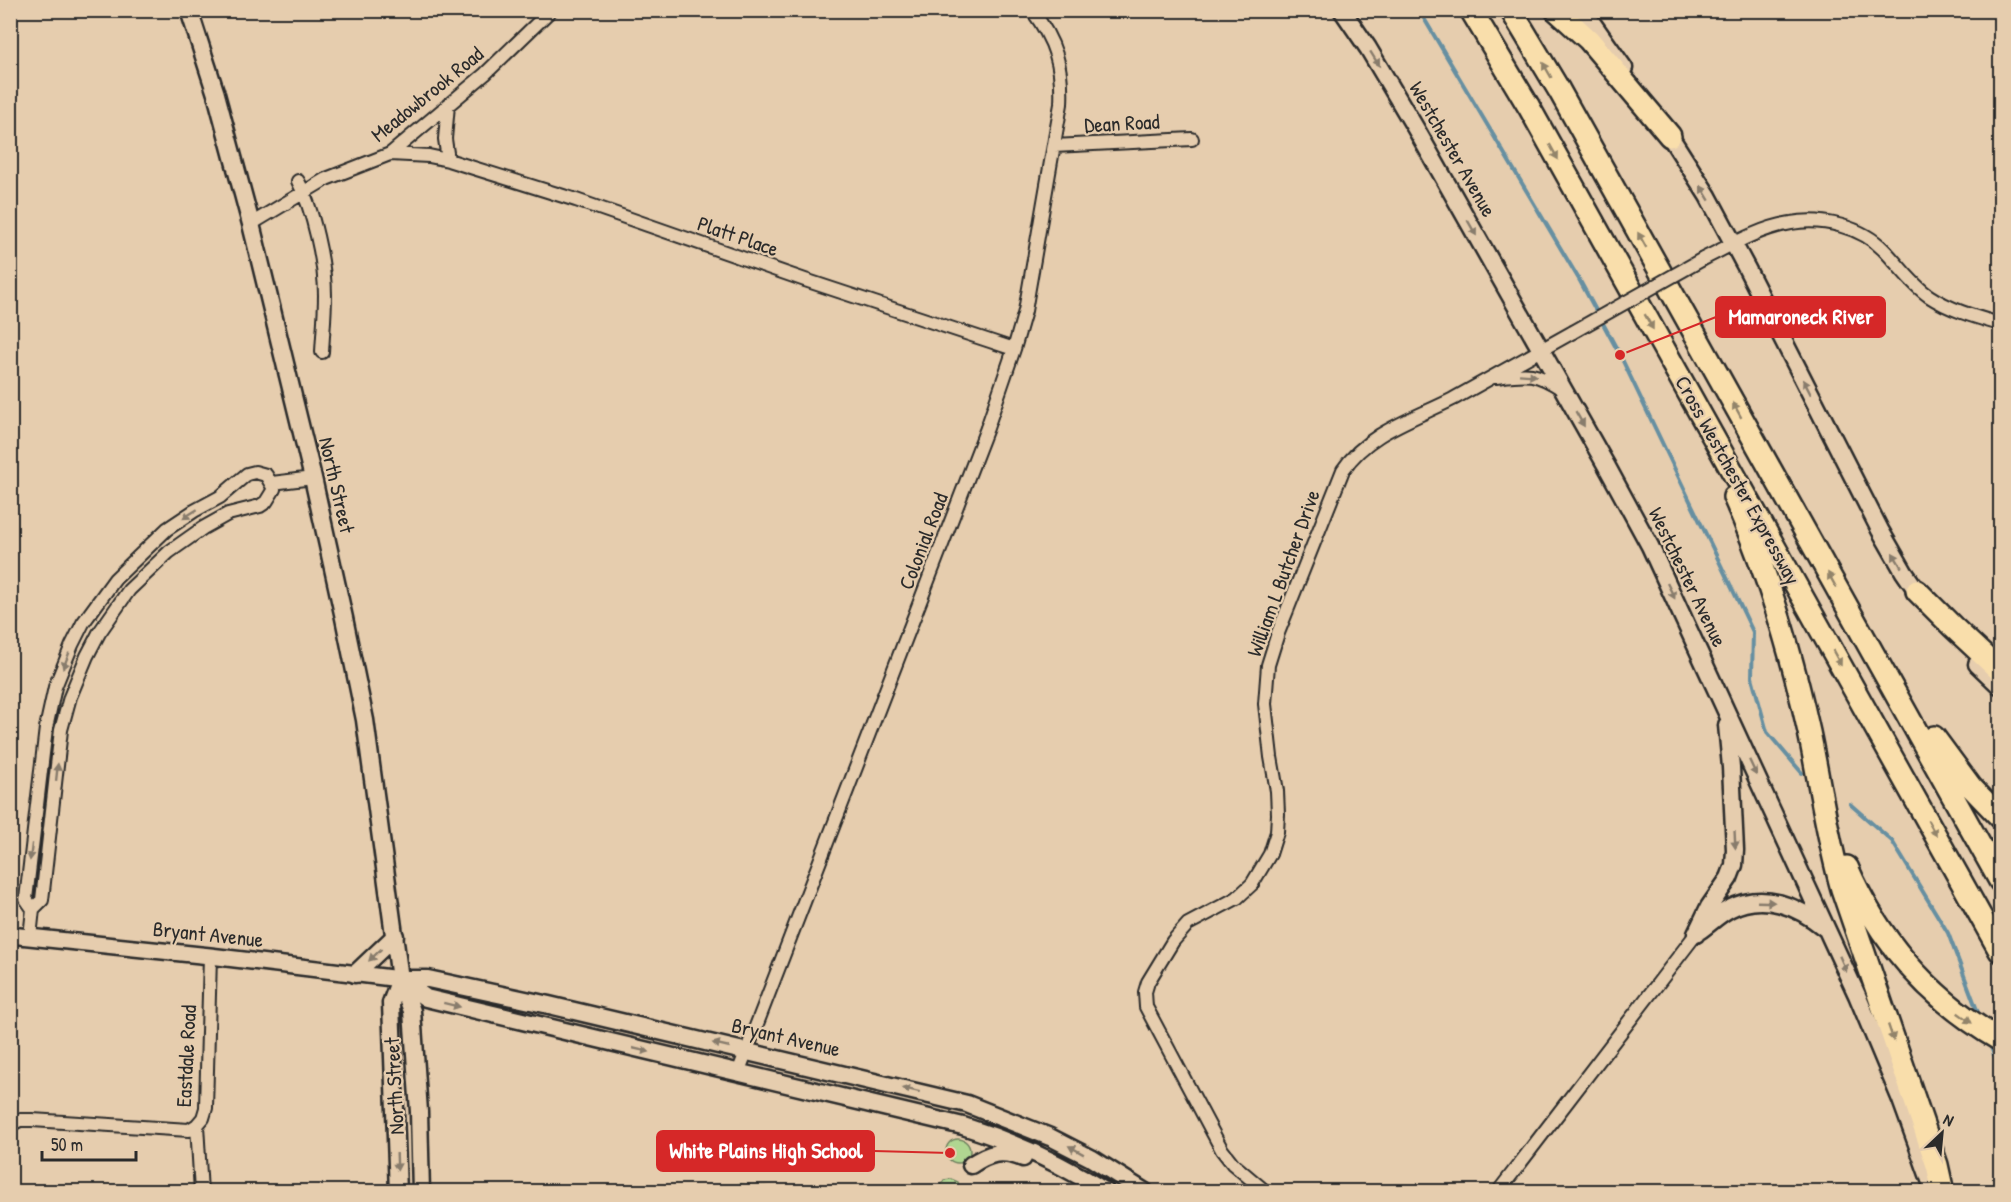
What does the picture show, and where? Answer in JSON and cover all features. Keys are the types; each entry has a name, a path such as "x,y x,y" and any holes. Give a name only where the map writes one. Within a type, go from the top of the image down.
{"highway":[{"name":"Cross Westchester Expressway","path":"1471,10 1529,107 2001,951"},
{"name":"Cross Westchester Expressway","path":"1511,10 1559,90 2001,881"},
{"path":"1556,10 1589,40 1670,136"},
{"path":"1685,387 1740,511 1770,586 1786,638 1833,826 1854,882 1876,923 1890,943 1933,992 1966,1018 2001,1040"},
{"path":"1917,591 2001,671"},
{"path":"1861,632 1959,773 2001,817"},
{"path":"1809,734 1835,866 1943,1191"}],"main road":[{"name":"North Street","path":"189,10 216,94 251,224 313,478 365,720 400,979 412,1011 419,1112 421,1191"},
{"name":"Westchester Avenue","path":"1342,10 1394,89 1650,546 1828,931 1884,1058 1935,1191"},
{"path":"1582,10 1670,136 1708,196 1874,520 1917,591 1958,644 2001,686"},
{"path":"1695,934 1709,907 1729,878 1735,857 1730,751 1721,698"},
{"path":"1695,934 1734,907 1749,902 1764,901 1793,908 1828,931"},
{"path":"356,974 395,936"},
{"name":"North Street","path":"398,1191 391,1003 400,979"},
{"name":"Bryant Avenue","path":"400,979 428,979 968,1104 1050,1137 1091,1158 1145,1191"},
{"name":"Bryant Avenue","path":"400,979 426,998 963,1126 1026,1148 1106,1191"},
{"path":"971,1166 996,1152 1014,1154 1086,1191"}],"street":[{"name":"Meadowbrook Road","path":"251,224 301,186 390,154 486,74 551,10"},
{"name":"Colonial Road","path":"738,1073 987,428 1025,311 1063,81 1051,41 1032,10"},
{"path":"448,105 446,139 448,160"},
{"name":"Dean Road","path":"1053,146 1192,139"},
{"name":"Platt Place","path":"390,154 429,156 448,160 576,200 805,280 1014,349"},
{"path":"301,186 317,237 325,294 322,352"},
{"path":"1734,244 1760,231 1793,222 1837,224 1882,247 1929,296 1971,316 2001,324"},
{"name":"William L Butcher Drive","path":"1266,1191 1233,1164 1222,1150 1146,1007 1145,992 1148,982 1173,941 1188,924 1236,898 1252,884 1270,854 1277,832 1278,814 1265,704 1268,665 1278,633 1343,470 1351,458 1372,438 1453,399 1703,259 1734,244"},
{"path":"1489,378 1533,374 1563,390"},
{"path":"30,937 33,909 42,900 61,730 70,697 87,656 112,613 129,590 169,552 228,514 260,506 266,502 274,489 266,475 255,472 247,474 220,497 167,529 115,579 83,623 55,687 46,728 26,899 33,909"},
{"path":"272,483 313,478"},
{"path":"220,497 228,514"},
{"path":"115,579 129,590"},
{"path":"46,728 61,730"},
{"path":"1498,1191 1695,934"},
{"name":"Bryant Avenue","path":"10,935 400,979"},
{"name":"Eastdale Road","path":"201,1191 196,1125 203,1119 206,1108 210,956"},
{"path":"10,1125 20,1120 32,1120 189,1130 196,1125"}],"green space":[{"path":"958,1139 967,1142 970,1151 967,1160 958,1163 949,1160 946,1151 949,1142"},
{"path":"951,1179 958,1182 960,1191 938,1191 944,1180"},
{"path":"739,1184 785,1190 785,1191 738,1191"}],"waterway":[{"path":"1419,10 1580,281 1620,355 1753,632 1752,677 1767,732 1802,773"},
{"path":"1850,804 1892,841 1948,933 1980,1018"},
{"path":"1990,1045 2000,1069"}],"place":[{"name":"Mamaroneck River","path":"1620,355"},
{"name":"White Plains High School","path":"950,1153"}]}
